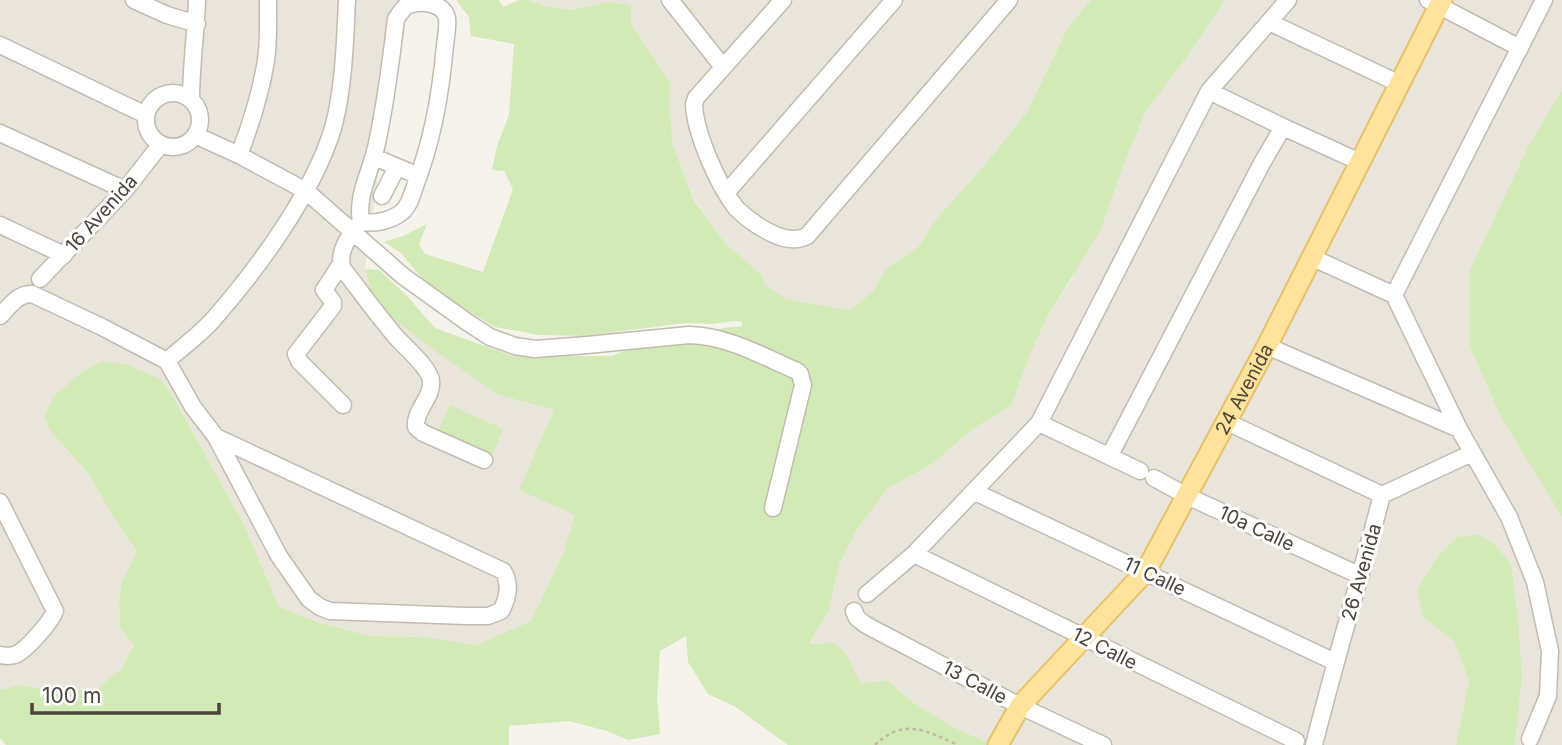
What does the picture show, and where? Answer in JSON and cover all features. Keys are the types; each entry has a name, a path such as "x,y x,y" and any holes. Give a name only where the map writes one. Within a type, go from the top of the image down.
{"main road":[{"name":"24 Avenida","path":"998,745 1020,706 1146,571 1267,346 1400,84 1436,2"}],"street":[{"path":"134,0 167,15 197,24"},
{"path":"185,97 197,24 197,0"},
{"path":"239,155 253,118 263,79 267,57 268,0"},
{"path":"167,361 209,323 261,261 306,191 333,127 344,55 347,0"},
{"path":"670,0 723,67"},
{"path":"783,0 696,98 694,112 702,142 726,194 753,223 781,238 789,239 802,239 807,236 1009,0"},
{"path":"726,194 894,0"},
{"path":"867,594 914,554 1039,423 1209,90 1288,0"},
{"path":"1394,295 1544,0"},
{"path":"1436,2 1520,48"},
{"path":"357,227 388,219 402,211 419,176 431,136 443,76 447,21 442,9 431,3 410,4 396,19 387,99 374,157 359,204 357,227 341,252 341,264 397,338 429,374 431,388 415,421 416,427 423,433 484,460"},
{"path":"1269,22 1400,84"},
{"path":"0,44 146,115"},
{"path":"1209,90 1360,162"},
{"path":"169,93 185,97 197,108 200,117 195,135 180,146 160,144 148,132 146,115 149,107 154,100 169,93"},
{"path":"1110,455 1283,127"},
{"path":"0,133 125,190"},
{"path":"195,135 306,191 357,227 403,276 490,337 515,346 535,349 704,335 742,347 797,371 803,385 773,508"},
{"name":"16 Avenida","path":"40,279 125,190 160,144"},
{"path":"374,157 419,176"},
{"path":"382,195 397,167"},
{"path":"0,225 64,254"},
{"path":"1311,257 1394,295 1459,429 1508,517 1535,582 1550,651 1548,696 1530,739"},
{"path":"341,264 324,290 333,306 296,354 299,361 343,405"},
{"path":"0,316 21,295 32,293 167,361 193,407 216,437 279,556 309,600 320,607 330,611 466,616 488,616 501,611 508,584 503,571 216,437"},
{"path":"1267,346 1459,429"},
{"path":"1227,422 1382,495 1472,453"},
{"name":"10a Calle","path":"1039,423 1361,576"},
{"name":"11 Calle","path":"975,492 1335,662"},
{"name":"26 Avenida","path":"1314,745 1382,495"},
{"path":"0,502 5,527 54,608 54,615 20,652 11,656 0,655"},
{"name":"12 Calle","path":"914,554 1296,741"},
{"name":"13 Calle","path":"854,611 859,621 866,625 1020,706 1103,745"}],"path":[{"path":"875,745 890,733 912,728 928,731 958,745"}],"shaded area":[{"path":"0,0 402,0 365,269 499,395 554,410 575,515 562,556 531,621 476,645 423,637 370,636 317,622 279,607 245,527 172,395 160,379 128,365 52,433 89,474 137,553 121,584 119,605 120,628 134,645 122,668 96,689 53,691 20,685 0,690"},
{"path":"527,0 1091,0 1067,29 1027,112 937,218 918,247 885,270 873,291 850,310 786,299 765,285 762,275 726,244 693,198 673,145 669,103 671,84 631,24 608,2 572,10"},
{"path":"1225,0 1562,0 1562,90 1529,145 1470,348 1501,417 1562,517 1562,745 1515,745 1522,676 1518,617 1511,566 1495,544 1423,617 1454,641 1469,681 1456,745 988,745 911,701 887,680 861,684 846,655 809,645 828,612 840,562 858,528 888,488 932,464 974,428 1011,406 1045,321 1071,280 1145,113"}],"green space":[{"path":"456,0 499,0 503,7 519,0 527,0 572,10 608,2 631,5 631,24 671,84 669,103 673,145 693,199 726,244 762,275 765,285 786,299 850,310 873,291 885,270 918,247 937,218 1027,112 1067,29 1091,0 1225,0 1145,113 1101,229 1045,321 1011,406 974,428 932,464 888,488 858,528 840,562 828,612 809,644 834,643 846,654 861,684 887,680 911,701 988,745 788,745 734,706 708,694 688,662 686,636 660,651 657,698 660,734 628,740 607,731 569,721 509,726 509,745 6,745 0,738 0,690 20,685 53,691 96,689 122,668 134,645 120,628 119,605 121,584 137,552 89,474 52,433 44,417 53,397 82,372 102,361 128,365 160,379 172,395 245,527 279,607 317,622 370,636 423,637 476,645 531,621 562,556 575,515 519,490 554,410 499,395 435,351 375,304 365,269 379,270 435,328 512,356 612,356 657,336 742,326 742,322 734,321 713,324 686,323 584,336 539,335 495,327 426,283 401,253 384,242 427,224 419,244 425,254 483,272 513,189 504,171 492,170 497,146 509,115 514,44 471,36 469,17"},
{"path":"1562,90 1562,517 1501,417 1470,348 1470,270 1529,145"},
{"path":"450,405 503,429 491,457 437,433"},
{"path":"1479,535 1495,544 1511,565 1522,676 1515,745 1456,745 1469,681 1454,641 1423,617 1417,589 1438,556 1457,537"}]}
